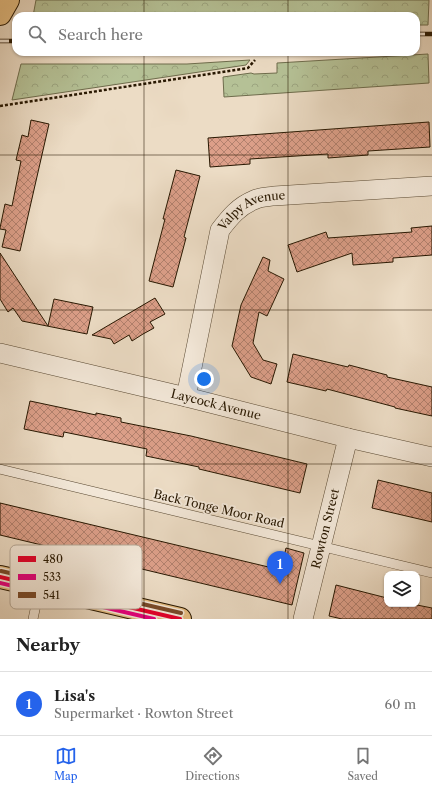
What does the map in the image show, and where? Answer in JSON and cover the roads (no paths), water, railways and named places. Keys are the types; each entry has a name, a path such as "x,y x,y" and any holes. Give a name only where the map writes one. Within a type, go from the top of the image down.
{"main road":[{"path":"0,14 8,0"},
{"path":"0,577 10,579"},
{"path":"138,609 180,619"}],"street":[{"name":"Valpy Avenue","path":"186,397 220,230 228,218 239,209 256,199 274,196 432,186"},
{"name":"Laycock Avenue","path":"0,353 432,457"},
{"name":"Rowton Street","path":"303,619 348,438"}],"lane":[{"name":"Back Tonge Moor Road","path":"0,469 432,573"},
{"path":"33,619 35,609"}],"railway":[{"path":"420,34 432,34"},
{"path":"0,41 12,41"}],"place":[{"name":"Lisa's","path":"280,584"}]}
